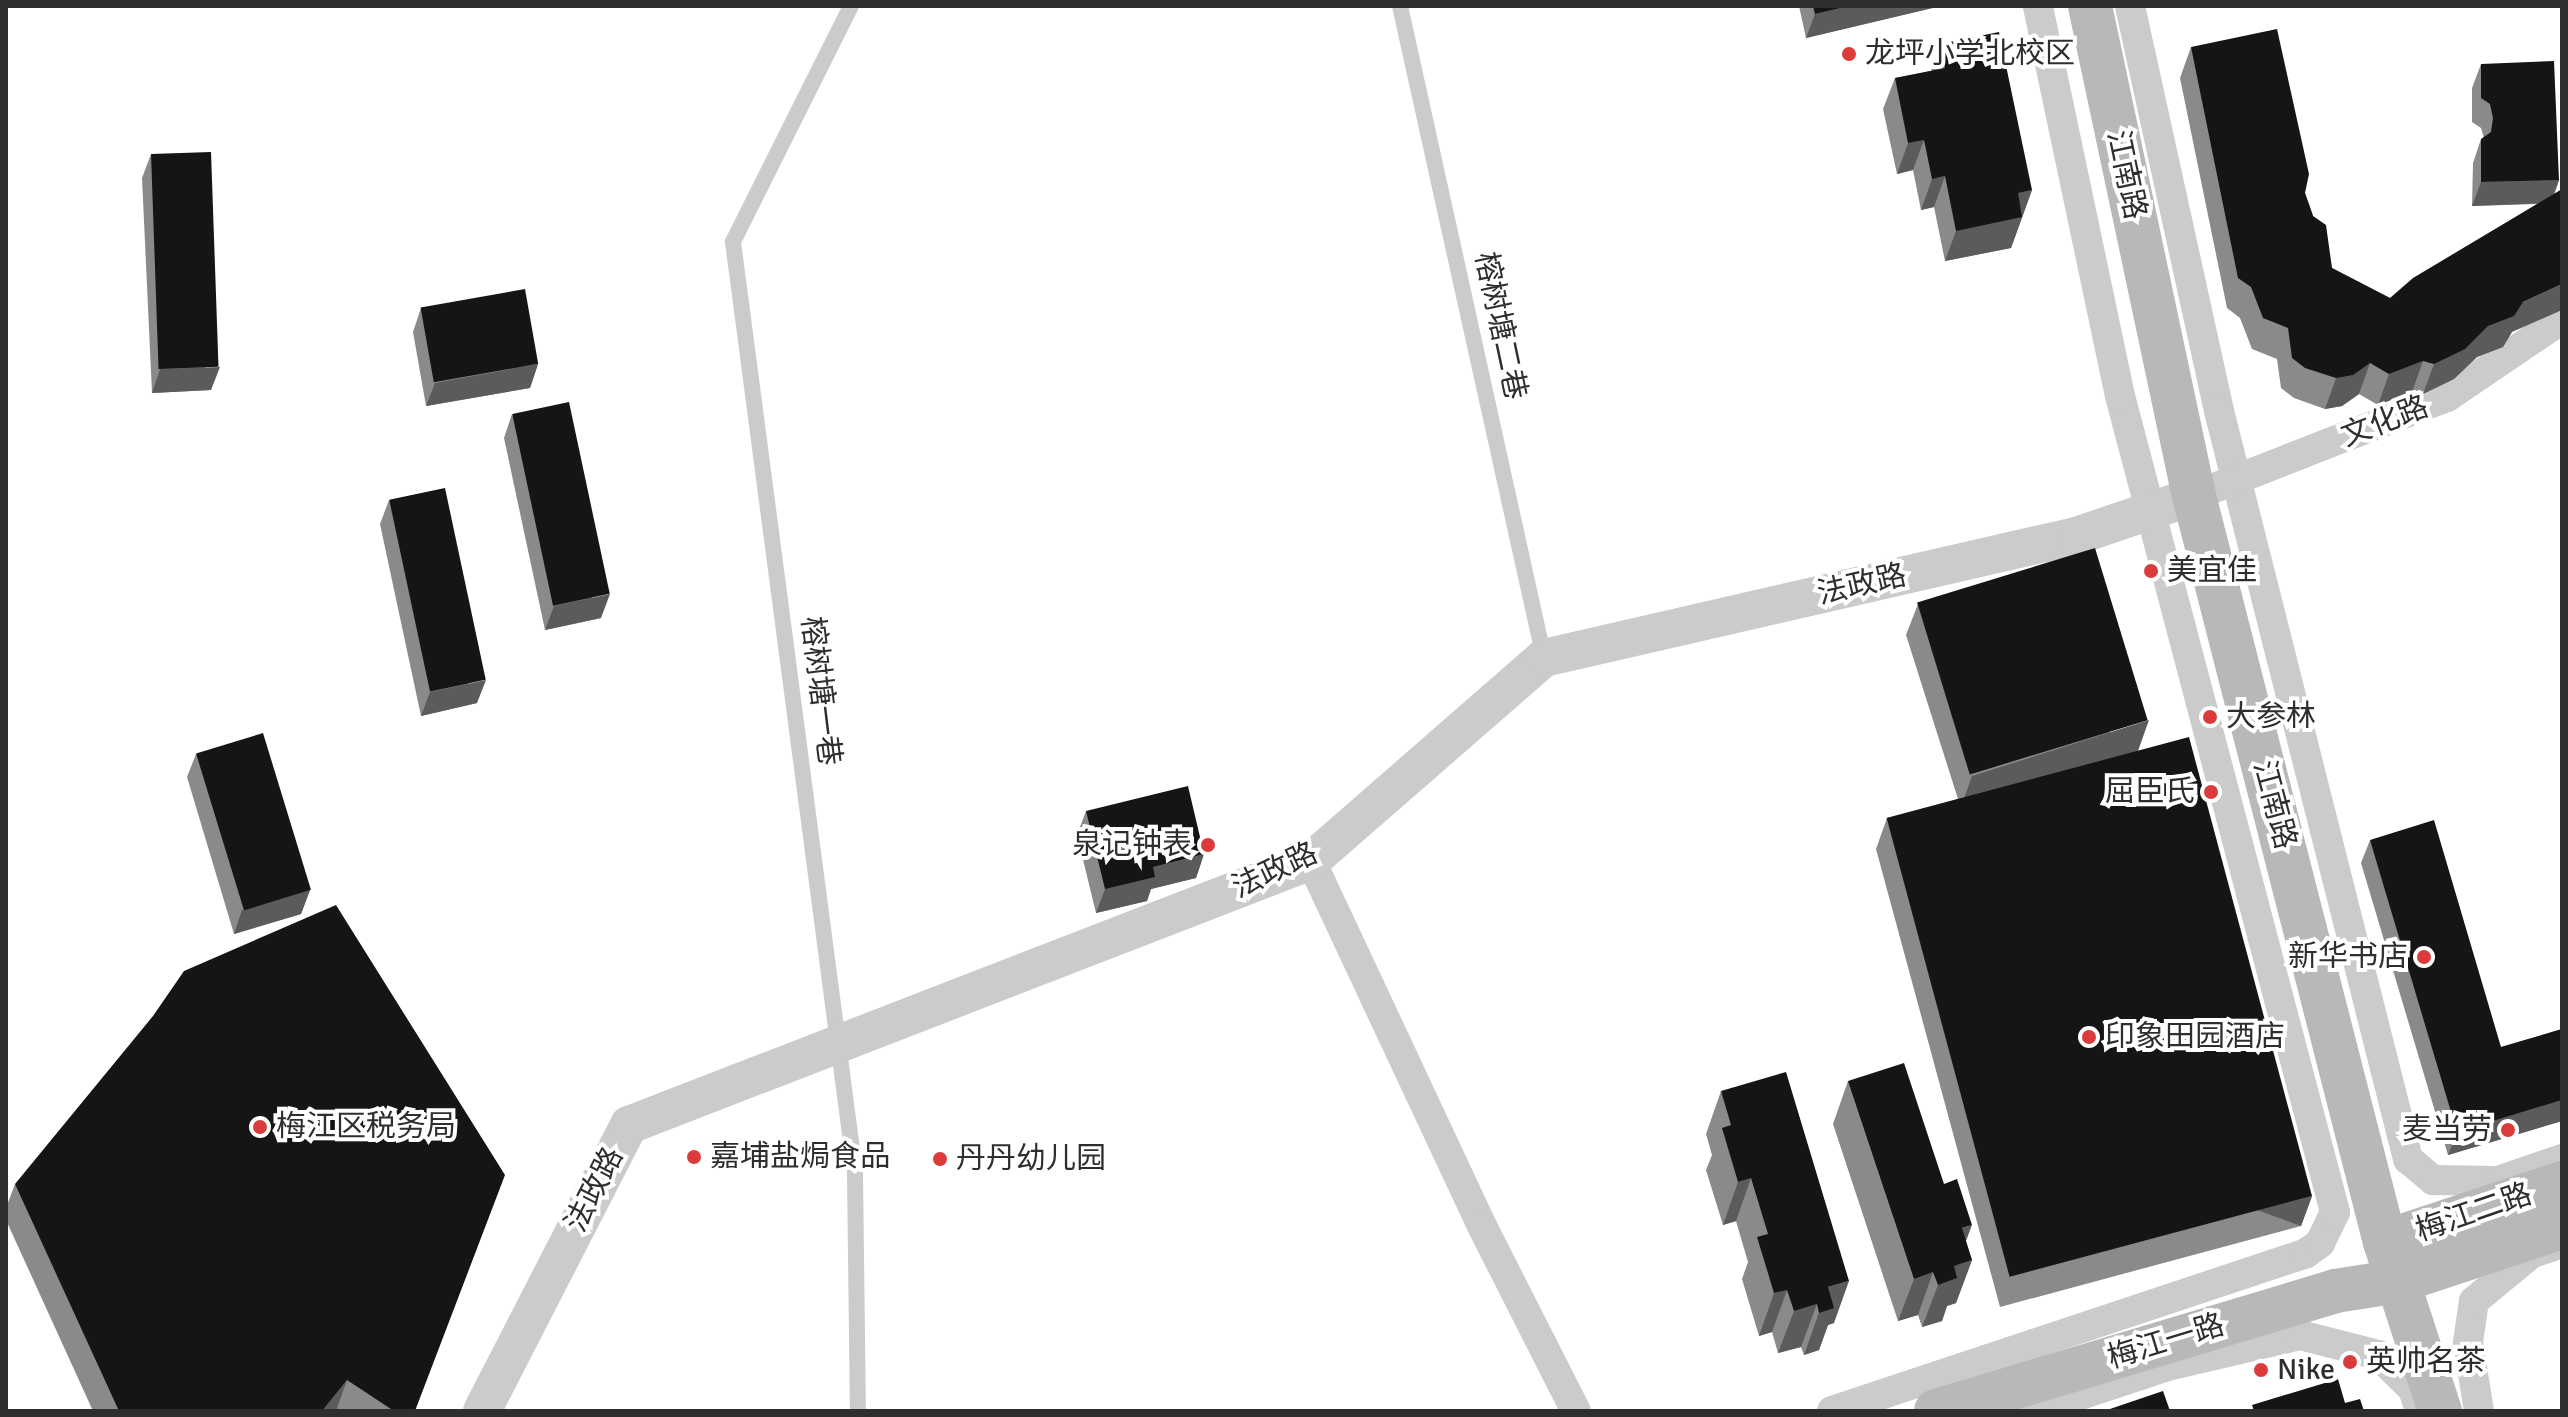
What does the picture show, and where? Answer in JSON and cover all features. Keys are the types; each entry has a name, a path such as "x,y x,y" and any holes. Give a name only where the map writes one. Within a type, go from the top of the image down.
{"main road":[{"name":"江南路","path":"2090,6 2194,496 2392,1262 2440,1411"},
{"name":"梅江二路","path":"2392,1262 2562,1183"},
{"name":"梅江二路","path":"2392,1262 2562,1227"},
{"name":"梅江一路","path":"1936,1411 2335,1291 2392,1262"}],"street":[{"path":"1832,1411 2305,1254 2320,1243 2335,1212 2120,396 2038,6"},
{"path":"2130,6 2237,479 2408,1159 2433,1180 2498,1181 2562,1159"},
{"name":"文化路","path":"2194,496 2447,397 2562,319"},
{"name":"法政路","path":"482,1411 629,1125 1311,861 1544,658 2076,536 2194,496"},
{"path":"1311,861 1483,1228 1576,1411"},
{"path":"2479,1411 2468,1342 2469,1313 2474,1301 2532,1253 2562,1243"},
{"path":"2032,1411 2168,1366 2300,1335 2378,1355 2413,1389 2420,1411"}],"lane":[{"name":"榕树塘一巷","path":"851,6 733,242 855,1173 858,1411"},
{"name":"榕树塘二巷","path":"1400,6 1544,658"}],"building":[{"path":"1813,6 1849,6 1815,14"},
{"path":"2277,29 2309,174 2305,193 2313,216 2326,225 2332,268 2390,298 2413,278 2562,189 2562,284 2523,302 2514,316 2488,326 2465,349 2434,364 2423,361 2389,374 2370,363 2353,375 2336,378 2305,368 2292,358 2288,328 2263,318 2251,287 2238,278 2191,47"},
{"path":"1999,32 2032,190 2018,193 2022,217 1956,231 1945,176 1932,179 1924,140 1908,143 1895,78 1945,68 1940,44"},
{"path":"2554,61 2559,180 2481,182 2481,139 2491,132 2493,118 2490,104 2481,98 2481,64"},
{"path":"211,152 219,367 159,369 151,154"},
{"path":"525,289 538,364 434,382 421,307"},
{"path":"569,402 610,594 553,606 512,414"},
{"path":"445,488 486,680 430,692 389,500"},
{"path":"2095,548 2148,720 1970,775 1917,602"},
{"path":"263,733 311,890 244,910 196,753"},
{"name":"印象田园酒店","path":"2189,737 2312,1196 2010,1277 1887,818"},
{"path":"1188,786 1204,854 1153,867 1155,877 1105,889 1086,811"},
{"name":"新华书店","path":"2434,820 2501,1047 2562,1029 2562,1100 2457,1132 2370,840"},
{"name":"梅江区税务局","path":"336,905 505,1175 415,1411 394,1411 347,1380 322,1411 119,1411 15,1184 153,1016 184,971"},
{"path":"1904,1063 1944,1184 1957,1179 1972,1225 1962,1228 1972,1260 1954,1266 1957,1278 1938,1285 1933,1272 1914,1279 1848,1081"},
{"path":"1786,1072 1849,1281 1828,1287 1834,1308 1819,1313 1817,1304 1794,1311 1787,1290 1774,1293 1757,1237 1768,1234 1751,1178 1738,1182 1722,1128 1731,1125 1721,1091"},
{"path":"2338,1379 2345,1403 2360,1399 2364,1411 2254,1411 2252,1405"},
{"path":"2163,1391 2170,1411 2104,1411"}],"place":[{"name":"龙坪小学北校区","path":"1849,54"},
{"name":"美宜佳","path":"2151,571"},
{"name":"大参林","path":"2210,717"},
{"name":"屈臣氏","path":"2211,792"},
{"name":"泉记钟表","path":"1208,845"},
{"name":"新华书店","path":"2424,957"},
{"name":"印象田园酒店","path":"2089,1037"},
{"name":"梅江区税务局","path":"260,1127"},
{"name":"麦当劳","path":"2508,1130"},
{"name":"嘉埔盐焗食品","path":"694,1157"},
{"name":"丹丹幼儿园","path":"940,1159"},
{"name":"英帅名茶","path":"2350,1362"},
{"name":"Nike","path":"2261,1370"}]}
